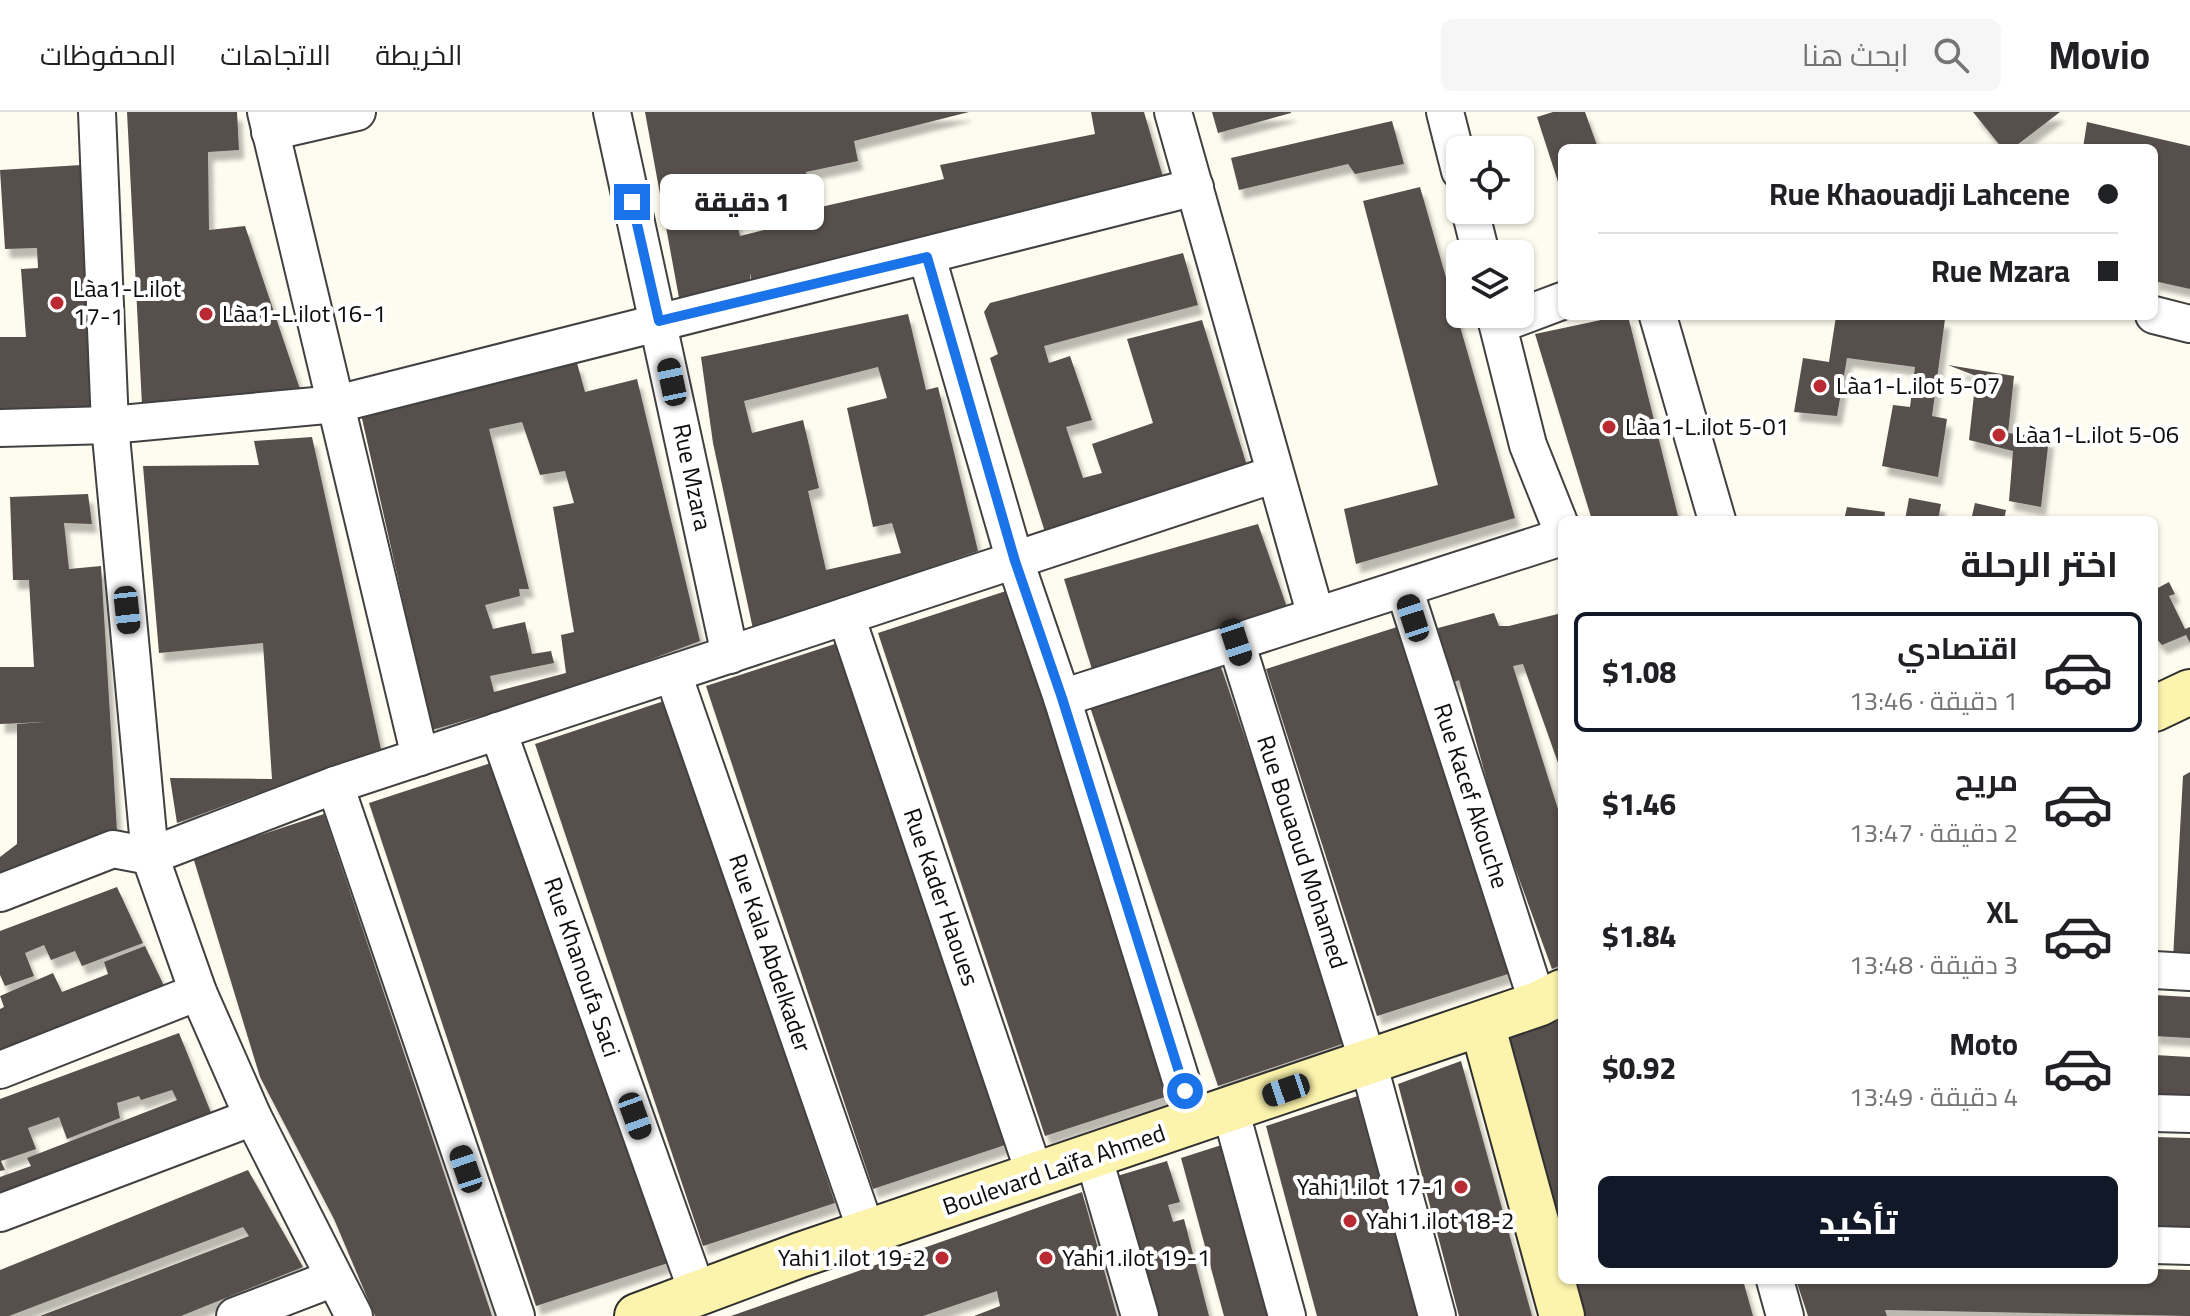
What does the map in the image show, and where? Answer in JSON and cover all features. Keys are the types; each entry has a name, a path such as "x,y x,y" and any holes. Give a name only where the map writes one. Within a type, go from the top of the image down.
{"street":[{"path":"97,112 110,425 150,856 198,992 253,1117 354,1316"},
{"path":"357,112 268,122 420,757"},
{"name":"Rue Mzara","path":"612,112 730,655"},
{"path":"1173,112 1316,616"},
{"path":"1445,112 1451,136"},
{"path":"0,428 110,425 337,404 1195,187"},
{"path":"927,257 1015,561 1212,1115 1287,1316"},
{"path":"1534,309 1558,302"},
{"path":"2158,316 2190,324"},
{"path":"1659,320 1716,516"},
{"path":"1499,328 1528,445 1558,520"},
{"path":"0,893 113,849 150,856 335,785 1275,474"},
{"path":"1062,698 1558,538"},
{"name":"Rue Kacef Akouche","path":"1404,588 1550,998"},
{"name":"Rue Kader Haoues","path":"846,616 1036,1178"},
{"name":"Rue Bouaoud Mohamed","path":"1236,642 1368,1062 1437,1316"},
{"name":"Rue Kala Abdelkader","path":"673,674 867,1233"},
{"path":"2158,707 2190,692"},
{"name":"Rue Khanoufa Saci","path":"498,731 664,1308"},
{"path":"335,785 516,1316"},
{"path":"2158,970 2190,972"},
{"path":"0,1070 198,992"},
{"name":"Boulevard Laïfa Ahmed","path":"664,1308 867,1233 1036,1178 1093,1155 1482,1024 1550,998"},
{"path":"1482,1024 1562,1316"},
{"path":"2158,1113 2190,1114"},
{"path":"0,1213 253,1117"},
{"path":"1093,1155 1140,1316"},
{"path":"2158,1245 2190,1246"},
{"path":"235,1316 334,1278"},
{"path":"1776,1284 1785,1316"}],"building":[{"name":"Làa1-L.ilot 16-1","path":"127,112 237,112 239,150 208,152 209,230 245,226 303,398 142,405"},
{"path":"645,112 969,112 854,141 858,161 806,172 812,204 736,219 740,236 812,218 812,209 944,179 940,165 1095,134 1091,112 1144,112 1165,184 753,287 750,273 750,282 679,298"},
{"path":"1212,112 1291,112 1291,113 1218,133"},
{"path":"1553,112 1585,112 1597,144 1558,144 1558,182 1537,117"},
{"path":"1973,112 2060,112 2018,144 1999,144"},
{"path":"1392,121 1404,164 1355,174 1348,164 1239,190 1231,158"},
{"path":"2087,122 2190,146 2190,289 2158,282 2158,144 2084,144"},
{"name":"Làa1-L.ilot 17-1","path":"81,165 98,412 0,415 0,337 26,337 21,269 38,268 37,248 5,249 0,170"},
{"path":"1420,187 1446,278 1446,328 1460,328 1515,518 1356,564 1344,509 1438,485 1363,201"},
{"path":"1183,253 1198,305 1044,346 1049,363 1070,356 1092,420 1066,427 1083,478 1102,473 1092,444 1153,423 1127,339 1202,320 1248,469 1045,532 990,358 998,354 984,312 990,303"},
{"path":"908,314 926,390 938,387 978,551 753,629 713,443 701,357","holes":["878,367 887,398 847,408 873,527 892,523 901,553 826,570 808,491 819,488 803,420 752,433 744,401"]},
{"name":"Làa1-L.ilot 5-01","path":"1601,320 1629,320 1678,516 1591,516 1535,334"},
{"name":"Làa1-L.ilot 5-07","path":"1835,320 1945,320 1932,416 1947,419 1938,477 1882,466 1893,405 1910,407 1915,367 1847,358 1837,416 1794,412 1803,358 1829,362"},
{"path":"577,363 585,392 637,379 700,641 569,690 432,730 361,414","holes":["522,422 540,475 565,471 574,503 553,507 574,632 561,635 566,673 494,692 490,676 554,663 551,651 532,654 525,622 493,629 485,605 520,596 519,589 529,589 489,429"]},
{"name":"Làa1-L.ilot 5-06","path":"1948,365 2014,376 2008,433 2049,438 2041,507 2009,501 2013,451 1969,440 1976,376"},
{"path":"312,437 381,749 177,823 170,778 272,779 263,643 159,653 143,466 259,465 254,441"},
{"path":"88,494 92,524 64,523 69,569 101,566 117,831 0,878 0,857 17,844 17,724 44,722 0,724 0,667 34,667 29,580 13,580 10,497"},
{"path":"1909,498 1941,504 1939,516 1906,516"},
{"path":"1975,503 2006,510 2005,516 1972,516"},
{"path":"1847,507 1885,512 1884,516 1845,516"},
{"path":"1258,524 1290,616 1095,679 1064,579"},
{"path":"2169,582 2175,594 2169,596 2185,629 2190,627 2190,643 2186,635 2162,645 2158,640 2158,588"},
{"path":"1009,590 1177,1093 1045,1136 878,633"},
{"path":"1494,613 1499,626 1558,614 1558,763 1523,664 1513,666 1558,809 1558,967 1552,969 1498,821 1459,680 1452,683 1438,628"},
{"path":"1397,627 1508,974 1377,1016 1266,669"},
{"path":"838,643 1005,1145 873,1189 706,686"},
{"path":"1219,661 1348,1042 1218,1086 1089,704"},
{"path":"667,700 835,1203 703,1246 535,744"},
{"path":"500,760 668,1263 536,1306 369,803"},
{"path":"2190,772 2190,960 2173,959 2183,776"},
{"path":"324,814 492,1316 375,1316 334,1219 260,1077 193,857"},
{"path":"117,887 143,943 82,966 75,951 51,960 44,945 25,953 34,976 5,986 0,975 0,931"},
{"path":"145,946 166,990 0,1055 0,1009 4,1007 0,996 53,973 62,992 108,974 104,962"},
{"path":"2158,995 2190,997 2190,1038 2158,1036"},
{"path":"1558,1021 1558,1221 1505,1036"},
{"path":"179,1033 214,1120 0,1202 0,1177 31,1166 27,1158 177,1100 172,1090 141,1100 139,1096 117,1103 120,1118 67,1139 59,1117 28,1128 36,1149 1,1161 5,1170 0,1171 0,1099"},
{"path":"2158,1055 2190,1057 2190,1095 2158,1094"},
{"name":"Yahi1.ilot 17-1","path":"1461,1061 1532,1316 1459,1316 1398,1084"},
{"name":"Yahi1.ilot 18-2","path":"1373,1091 1433,1316 1317,1316 1266,1126"},
{"path":"2158,1137 2190,1138 2190,1233 2158,1232"},
{"path":"1234,1141 1284,1316 1224,1316 1181,1158"},
{"path":"1167,1161 1180,1202 1168,1205 1173,1222 1184,1219 1209,1316 1153,1316 1117,1176"},
{"path":"248,1170 303,1267 181,1316 40,1316 249,1236 243,1227 9,1316 0,1316 0,1270"},
{"path":"1082,1192 1117,1316 974,1316 1000,1306 997,1291 923,1316 731,1316"},
{"path":"2158,1269 2190,1270 2190,1316 1885,1310 1887,1316 1808,1316 1797,1284 2158,1284"},
{"path":"1575,1284 1744,1284 1753,1316 1584,1316"}],"place":[{"name":"Làa1-L.ilot 17-1","path":"57,303"},
{"name":"Làa1-L.ilot 16-1","path":"206,314"},
{"name":"Làa1-L.ilot 5-07","path":"1820,386"},
{"name":"Làa1-L.ilot 5-01","path":"1609,427"},
{"name":"Làa1-L.ilot 5-06","path":"1999,435"},
{"name":"Yahi1.ilot 17-1","path":"1461,1187"},
{"name":"Yahi1.ilot 18-2","path":"1350,1221"},
{"name":"Yahi1.ilot 19-2","path":"942,1258"},
{"name":"Yahi1.ilot 19-1","path":"1046,1258"}],"route":[{"path":"632,202 659,321 927,257 1015,561 1062,698 1185,1091"}]}
